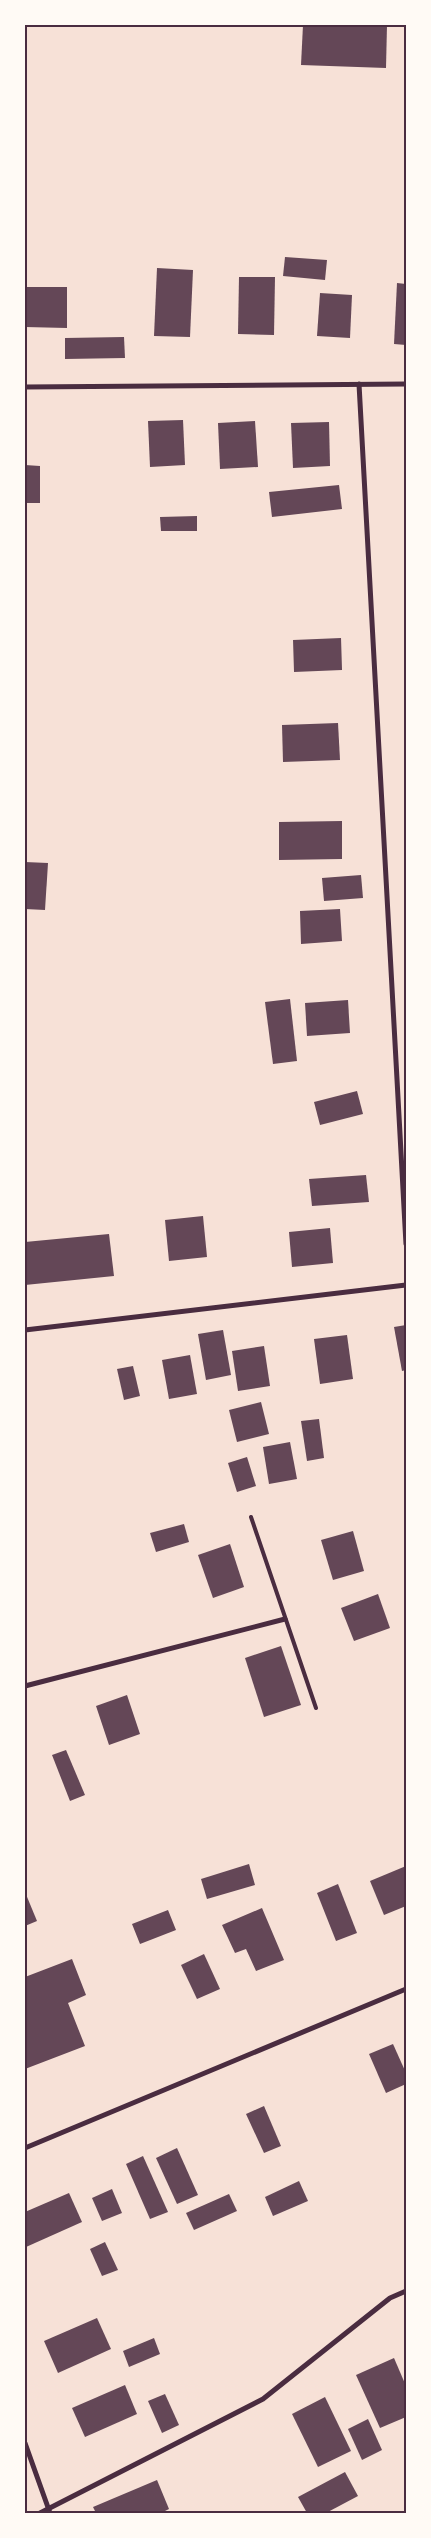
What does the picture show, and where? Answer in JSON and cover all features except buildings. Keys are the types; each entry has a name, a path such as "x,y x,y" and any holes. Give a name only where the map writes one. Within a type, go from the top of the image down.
{"street":[{"path":"358,384 406,1244"},
{"path":"25,387 406,384"},
{"path":"25,1330 406,1285"},
{"path":"25,1686 285,1619"},
{"path":"25,2148 406,1990"},
{"path":"40,2513 50,2511 263,2399 390,2298 406,2291"},
{"path":"25,2442 50,2511"}],"lane":[{"path":"251,1517 316,1708"}]}
